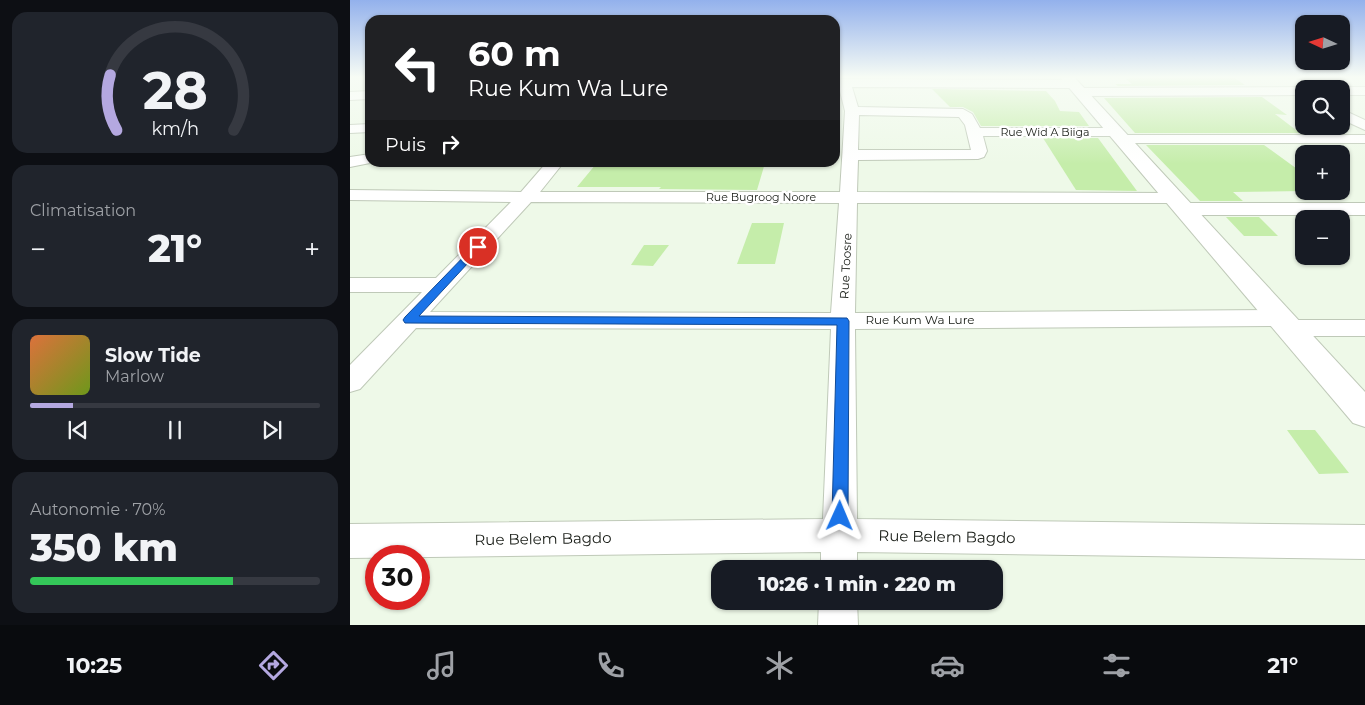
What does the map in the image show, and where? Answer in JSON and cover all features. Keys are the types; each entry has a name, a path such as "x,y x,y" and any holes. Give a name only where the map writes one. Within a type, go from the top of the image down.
{"main road":[{"path":"1092,106 1365,414"}],"street":[{"name":"Rue Toosre","path":"839,552 843,321 851,155 851,106"},
{"path":"851,155 978,154 979,152 975,132 964,113 852,110"},
{"path":"1350,118 1365,126"},
{"path":"350,129 365,128"},
{"name":"Rue Wid A Biiga","path":"975,132 1365,139"},
{"path":"350,162 365,160"},
{"path":"350,382 526,197 552,167"},
{"name":"Rue Bugroog Noore","path":"350,195 849,198 1178,203 1365,209"},
{"path":"350,285 442,285"},
{"name":"Rue Kum Wa Lure","path":"409,320 1285,323 1365,328"},
{"name":"Rue Belem Bagdo","path":"350,541 839,552 1365,542"},
{"path":"838,610 838,625"}],"building":[{"path":"1058,106 1060,111 1079,112 1089,126 981,126 973,112 963,107 950,107"},
{"path":"1111,106 1275,106 1287,115 1275,114 1295,129 1295,133 1135,133"},
{"path":"1043,138 1098,138 1137,191 1076,190"},
{"path":"1146,145 1264,145 1295,167 1295,191 1233,192 1243,201 1200,201"},
{"path":"594,167 764,167 757,190 577,187"},
{"path":"1226,217 1259,217 1278,236 1244,236"},
{"path":"752,223 784,223 775,264 737,264"},
{"path":"644,245 669,245 653,266 631,265"},
{"path":"1287,430 1315,430 1349,473 1319,474"}],"route":[{"path":"478,247 409,320 843,321 840,516"}]}
